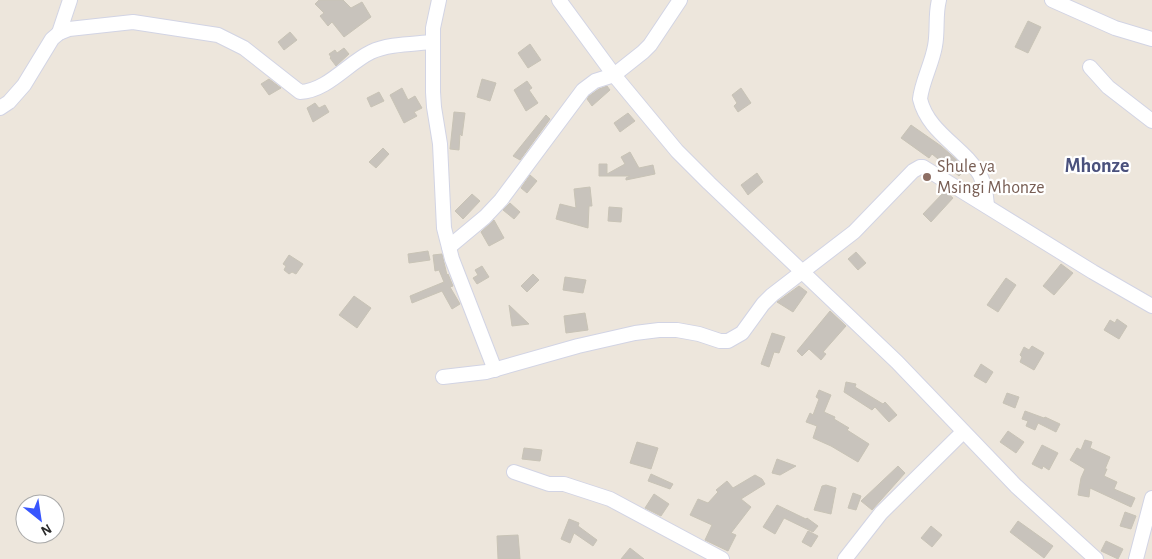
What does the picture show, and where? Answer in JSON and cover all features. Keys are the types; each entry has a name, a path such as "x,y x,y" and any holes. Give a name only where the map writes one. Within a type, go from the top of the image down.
{"street":[{"path":"59,33 70,0"},
{"path":"439,0 432,42 434,107 440,144 444,228 449,247 495,370"},
{"path":"558,0 614,76 677,151 897,362 1016,486 1096,559"},
{"path":"449,247 485,217 501,200 583,90 596,81 614,76 650,45 680,0"},
{"path":"939,0 935,46 920,99 928,118 940,133 973,165 981,177 987,206"},
{"path":"1052,0 1115,28 1152,39"},
{"path":"0,108 9,102 24,85 52,39 59,33 76,28 133,22 218,35 244,48 300,92 306,92 329,80 372,51 432,42"},
{"path":"1090,67 1108,87 1152,121"},
{"path":"443,377 495,370 578,346 635,333 677,330 720,341 728,341 742,333 763,304 783,285 822,258 854,232 913,171 920,167 923,167 1093,272 1152,306"},
{"path":"845,559 881,513 963,432"},
{"path":"514,472 549,484 564,484 610,499 722,559"},
{"path":"1136,559 1152,498"}],"building":[{"path":"319,0 343,0 351,8 362,2 371,17 344,37 332,22 328,26 320,16 324,13 315,4"},
{"path":"1028,21 1041,27 1028,53 1015,47"},
{"path":"290,32 297,40 284,50 278,42"},
{"path":"530,44 541,60 528,68 518,53"},
{"path":"344,48 349,54 336,66 329,54 335,50 337,53"},
{"path":"269,79 281,88 269,95 261,84"},
{"path":"482,79 496,83 490,101 477,97"},
{"path":"527,81 532,88 529,90 538,103 526,111 514,90"},
{"path":"607,86 610,90 592,106 587,99 589,96"},
{"path":"402,88 408,100 415,96 422,108 414,112 417,116 404,123 390,95"},
{"path":"741,88 751,103 738,112 734,106 737,103 732,95"},
{"path":"379,92 384,101 371,107 367,98"},
{"path":"315,103 319,108 325,105 329,112 313,122 307,108"},
{"path":"454,112 465,113 462,136 460,134 459,150 450,149"},
{"path":"628,113 635,121 620,132 614,123"},
{"path":"546,115 550,119 520,160 513,156"},
{"path":"911,125 941,146 959,162 965,169 959,176 932,154 929,158 901,138"},
{"path":"383,148 389,154 376,168 369,162"},
{"path":"630,152 639,168 653,165 655,174 626,180 630,176 599,176 599,164 607,164 607,174 625,164 621,157"},
{"path":"757,173 763,182 748,195 741,185"},
{"path":"530,175 537,181 527,193 521,188"},
{"path":"590,187 592,206 589,206 588,228 556,219 560,204 576,208 574,189"},
{"path":"945,191 953,198 931,222 923,214"},
{"path":"472,194 480,201 463,219 455,211"},
{"path":"510,203 520,212 514,219 503,210"},
{"path":"609,207 622,208 621,222 608,221"},
{"path":"494,220 504,238 489,246 481,232"},
{"path":"428,251 430,260 409,263 408,254"},
{"path":"856,252 866,263 858,270 848,259"},
{"path":"442,254 447,275 453,286 450,287 460,304 452,309 442,291 412,303 410,296 444,282 439,270 435,271 433,255"},
{"path":"289,255 303,264 296,274 292,272 289,274 284,270 286,266 283,264"},
{"path":"1061,264 1073,273 1054,295 1043,286"},
{"path":"482,266 489,277 477,284 473,278 478,275 475,270"},
{"path":"533,274 539,280 527,292 521,286"},
{"path":"565,277 586,280 583,293 563,290"},
{"path":"1006,278 1016,285 998,312 987,305"},
{"path":"799,286 807,292 793,312 777,302"},
{"path":"354,296 371,308 357,328 339,315"},
{"path":"509,305 529,324 512,326"},
{"path":"830,311 846,326 823,352 826,354 821,360 809,349 802,356 797,351"},
{"path":"585,313 588,330 566,333 564,316"},
{"path":"1117,319 1127,326 1119,339 1104,330 1110,320 1115,323"},
{"path":"772,333 785,337 779,353 774,352 769,367 761,364"},
{"path":"1032,346 1044,353 1034,370 1020,362 1022,357 1020,355 1024,347 1029,350"},
{"path":"981,364 993,372 986,383 974,376"},
{"path":"846,382 856,384 855,387 883,404 885,402 897,415 889,422 875,407 872,410 844,392"},
{"path":"819,390 831,395 824,412 835,417 834,419 849,428 847,430 869,444 858,462 813,438 817,426 806,422 810,413 813,415 819,399 816,397"},
{"path":"1007,393 1019,397 1015,408 1003,403"},
{"path":"1025,411 1060,424 1056,432 1038,423 1035,430 1026,426 1028,421 1022,419"},
{"path":"1008,431 1024,442 1016,453 1000,442"},
{"path":"1085,440 1092,442 1090,448 1110,457 1104,476 1117,482 1114,489 1135,498 1131,507 1090,488 1089,497 1078,495 1081,478 1085,469 1070,460 1077,448 1081,450"},
{"path":"637,442 658,448 651,469 630,463"},
{"path":"1042,445 1058,453 1049,470 1043,466 1042,469 1032,464"},
{"path":"524,448 542,450 540,461 522,459"},
{"path":"777,459 796,466 780,475 772,473"},
{"path":"898,466 905,473 872,510 861,501"},
{"path":"651,474 673,484 670,489 648,481"},
{"path":"755,475 762,479 765,484 741,499 751,507 731,533 736,535 728,551 705,540 712,525 690,515 698,499 708,503 718,492 716,490 727,481 733,488"},
{"path":"826,485 836,488 831,514 814,510 822,486"},
{"path":"853,493 861,496 856,510 848,508"},
{"path":"654,494 669,504 661,516 645,508"},
{"path":"777,505 807,518 818,526 813,532 784,518 775,534 763,527"},
{"path":"1125,512 1136,516 1131,529 1120,526"},
{"path":"569,519 579,523 578,526 597,540 593,546 574,533 570,543 561,539"},
{"path":"1018,521 1053,546 1044,558 1010,532"},
{"path":"931,526 942,535 932,547 921,538"},
{"path":"808,531 818,536 811,547 802,542"},
{"path":"518,535 520,559 498,559 497,536"},
{"path":"1106,541 1123,549 1118,559 1101,551"},
{"path":"630,548 644,559 621,559"}],"place":[{"name":"Shule ya Msingi Mhonze","path":"927,177"}],"district":[{"name":"Mhonze","path":"1097,166"}]}
